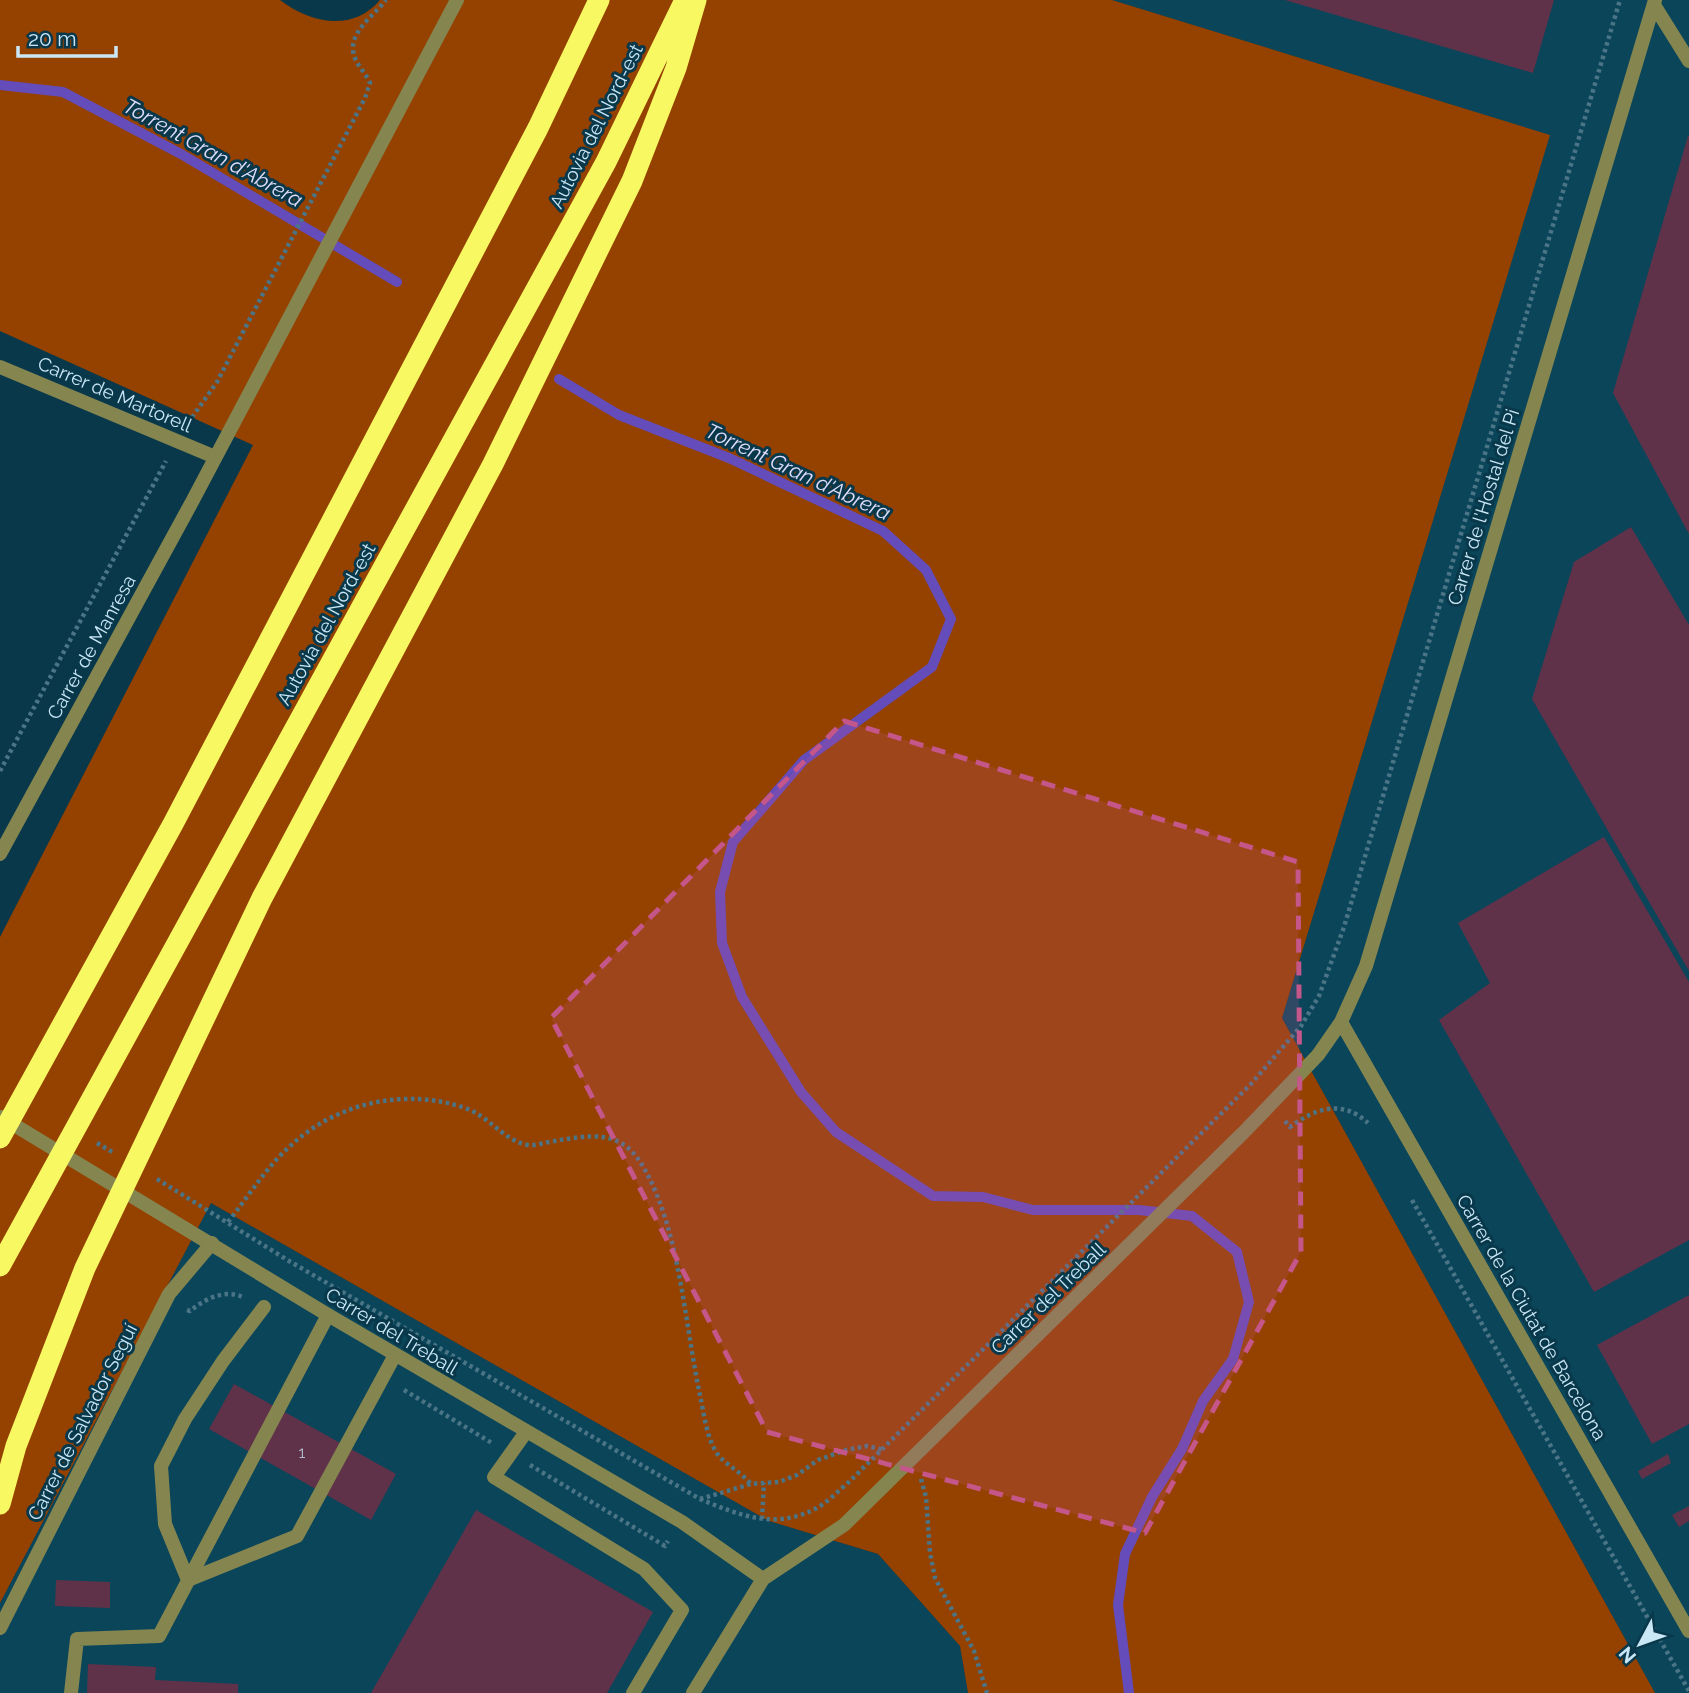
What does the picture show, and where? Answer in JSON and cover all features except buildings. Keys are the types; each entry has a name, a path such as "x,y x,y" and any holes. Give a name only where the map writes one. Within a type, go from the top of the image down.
{"highway":[{"name":"Autovia del Nord-est","path":"0,1138 173,824 532,140 599,0"},
{"name":"Autovia del Nord-est","path":"0,1266 606,162 685,0"},
{"path":"0,1504 16,1447 85,1268 262,898 493,464 632,181 676,68 695,0"}],"street":[{"name":"Carrer de Manresa","path":"0,854 215,457 457,0"},
{"path":"1654,3 1689,61"},
{"name":"Carrer de l'Hostal del Pi","path":"1341,1022 1366,966 1654,3"},
{"name":"Carrer de Martorell","path":"0,367 215,457"},
{"name":"Carrer del Treball","path":"693,1693 763,1579 844,1525 1243,1133 1318,1055 1341,1022"},
{"name":"Carrer de la Ciutat de Barcelona","path":"1341,1022 1689,1631"},
{"name":"Carrer del Treball","path":"0,1117 526,1433 682,1522 763,1579"},
{"name":"Carrer de Salvador Seguí","path":"0,1628 169,1294 212,1243"},
{"path":"188,1580 165,1524 161,1466 185,1419 222,1361 264,1307"},
{"path":"71,1693 76,1639 159,1636 328,1315"},
{"path":"188,1580 297,1536 395,1355"},
{"path":"526,1433 495,1477 643,1569 682,1610 633,1693"}],"path":[{"path":"0,771 177,442 216,382 365,98 370,83 354,58 354,40 359,30 386,0"},
{"path":"182,1193 289,1261 700,1499 749,1519 793,1517 816,1508 849,1482 1224,1113 1301,1026 1319,996 1344,927 1620,0"},
{"path":"1251,1084 1290,1127 1308,1114 1334,1107 1351,1111 1367,1121 1373,1130"},
{"path":"212,1243 270,1167 302,1135 352,1107 378,1101 419,1099 449,1103 489,1121 513,1141 531,1145 604,1135 630,1146 657,1196 680,1277 690,1344 710,1438 719,1455 751,1484"},
{"path":"1410,1195 1689,1690"},
{"path":"180,1305 190,1311 206,1298 236,1293 264,1307"},
{"path":"432,1407 665,1545 682,1522"},
{"path":"700,1499 751,1484 779,1482 797,1475 818,1460 846,1450 867,1446 891,1451"},
{"path":"918,1468 926,1497 930,1553 935,1578 974,1651 987,1693"},
{"path":"762,1519 764,1483"}],"highlighted area":[{"path":"844,721 1298,862 1301,1252 1145,1533 767,1432 551,1018"}],"shaded area":[{"path":"0,0 280,0 305,15 332,21 357,17 380,0 1112,0 1550,135 1282,1018 1655,1693 968,1693 960,1646 878,1554 769,1521 211,1203 0,1603 0,937 253,445 0,331"},
{"path":"1112,0 1689,0 1689,1693 1655,1693 1282,1018 1549,135"},
{"path":"211,1203 769,1521 878,1554 960,1646 968,1693 0,1693 0,1603"}],"waterway":[{"name":"Torrent Gran d'Abrera","path":"0,85 63,92 181,154 397,282"},
{"name":"Torrent Gran d'Abrera","path":"559,379 619,415 729,458 883,531 926,570 951,619 932,667 804,760 733,842 720,892 722,943 742,997 801,1092 836,1132 933,1196 983,1197 1033,1210 1139,1210 1192,1216 1237,1252 1249,1302 1233,1359 1203,1401 1182,1449 1152,1497 1125,1554 1118,1605 1129,1693"}]}
